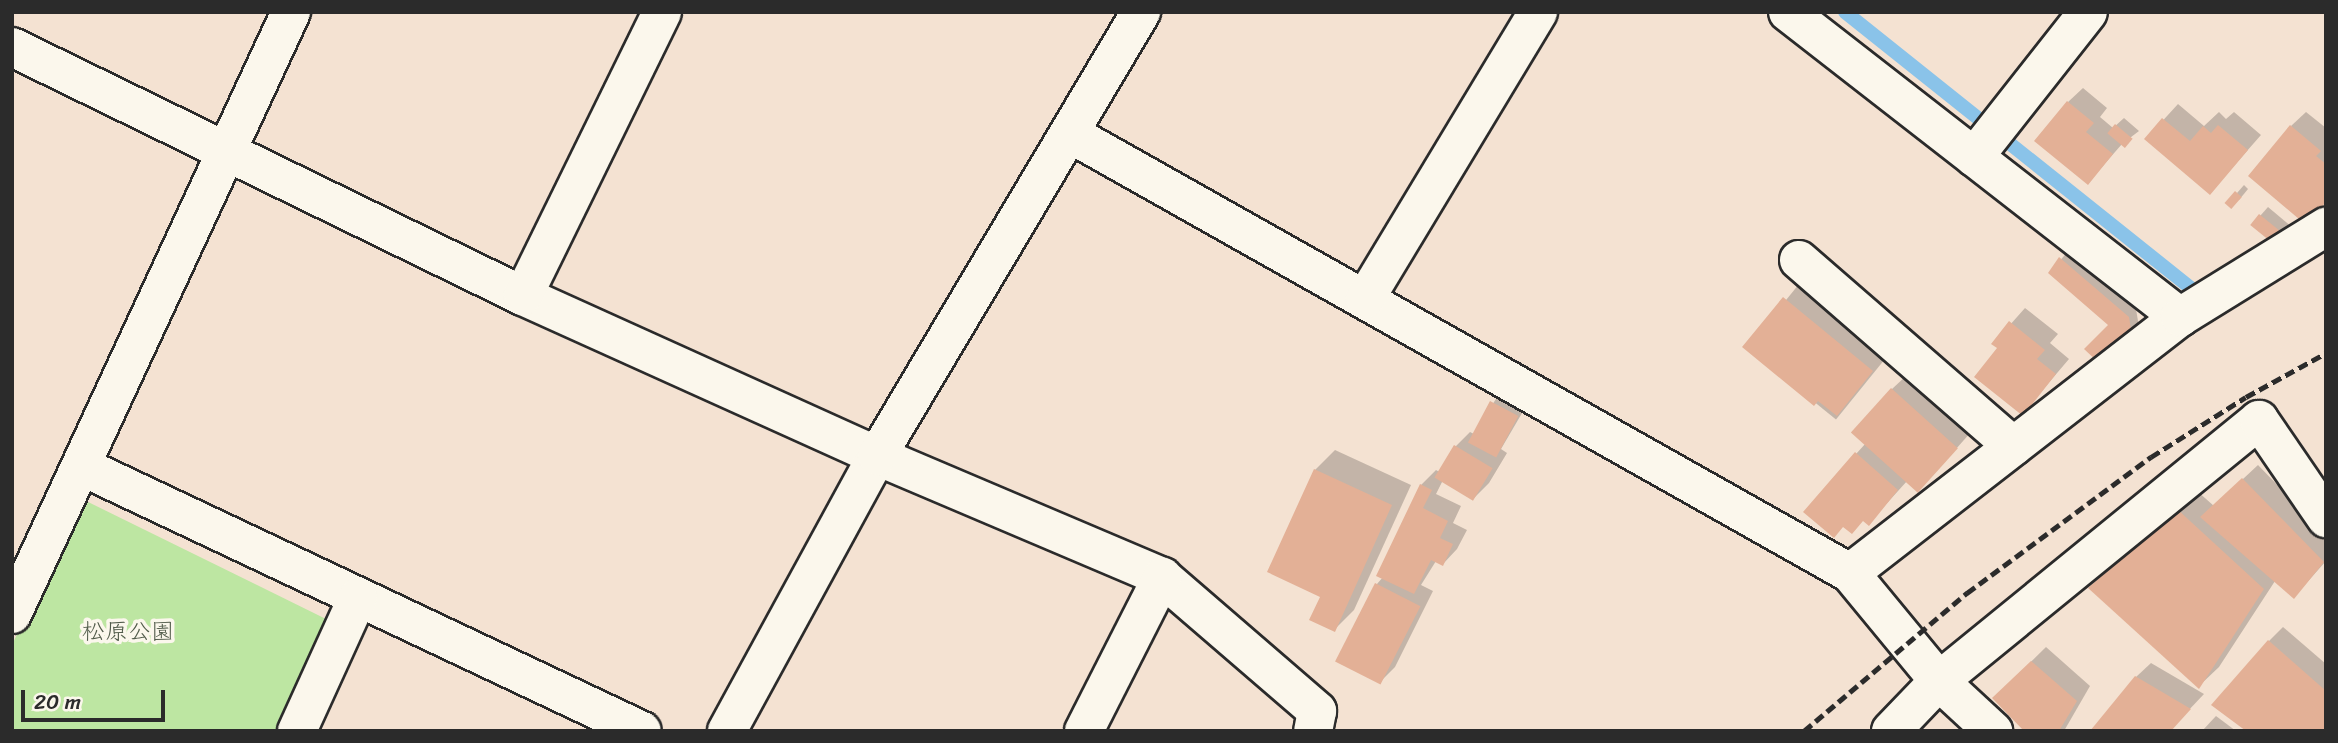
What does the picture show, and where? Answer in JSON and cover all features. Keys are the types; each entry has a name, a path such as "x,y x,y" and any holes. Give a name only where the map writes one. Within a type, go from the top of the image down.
{"street":[{"path":"12,614 291,12"},
{"path":"523,296 662,12"},
{"path":"727,731 877,456 1141,12"},
{"path":"1364,299 1538,12"},
{"path":"1787,12 2180,317"},
{"path":"1974,158 2088,12"},
{"path":"12,47 523,296 877,456 1162,577 1317,711 1313,731"},
{"path":"1069,133 1850,573 1939,681 1993,731"},
{"path":"1850,573 2180,317 2326,227"},
{"path":"1799,260 2013,446"},
{"path":"1891,731 1939,681 2259,420 2326,519"},
{"path":"81,467 642,731"},
{"path":"1084,731 1162,577"},
{"path":"297,731 358,597"}],"green space":[{"name":"松原公園","path":"80,498 326,619 275,731 12,731 12,645"}],"building":[{"path":"2067,101 2094,123 2086,132 2113,154 2088,185 2034,141"},
{"path":"2162,118 2190,141 2203,126 2211,133 2218,125 2248,150 2210,195 2144,139"},
{"path":"2115,124 2133,139 2125,148 2107,133"},
{"path":"2290,125 2321,151 2316,156 2326,164 2326,202 2306,225 2248,176"},
{"path":"2235,191 2242,197 2231,209 2225,203"},
{"path":"2259,214 2286,236 2277,247 2250,225"},
{"path":"2059,257 2129,317 2132,336 2099,363 2084,349 2108,325 2048,273"},
{"path":"1783,297 1873,371 1837,416 1818,401 1814,406 1742,347"},
{"path":"2009,321 2045,350 2037,359 2056,374 2023,416 1974,377 1997,348 1991,344"},
{"path":"1891,388 1958,448 1918,493 1851,433"},
{"path":"1490,401 1518,416 1496,458 1468,442"},
{"path":"1454,445 1493,468 1473,501 1434,478"},
{"path":"1855,452 1898,490 1869,526 1863,521 1852,534 1843,527 1834,538 1803,512"},
{"path":"1314,469 1392,505 1335,632 1309,620 1320,597 1267,572"},
{"path":"2242,478 2324,562 2294,599 2200,517"},
{"path":"1420,484 1432,490 1423,508 1448,521 1440,538 1453,544 1443,566 1431,560 1414,594 1376,576"},
{"path":"2177,509 2264,589 2199,689 2088,588"},
{"path":"1375,583 1420,606 1380,685 1335,661"},
{"path":"2268,640 2326,691 2324,731 2246,731 2211,705"},
{"path":"2031,661 2077,701 2059,731 2024,731 1992,698"},
{"path":"2135,676 2191,709 2171,731 2090,731"}],"waterway":[{"path":"1845,12 2196,292"}],"railway":[{"path":"1804,731 1967,593 2151,457 2246,397 2326,353"}]}
